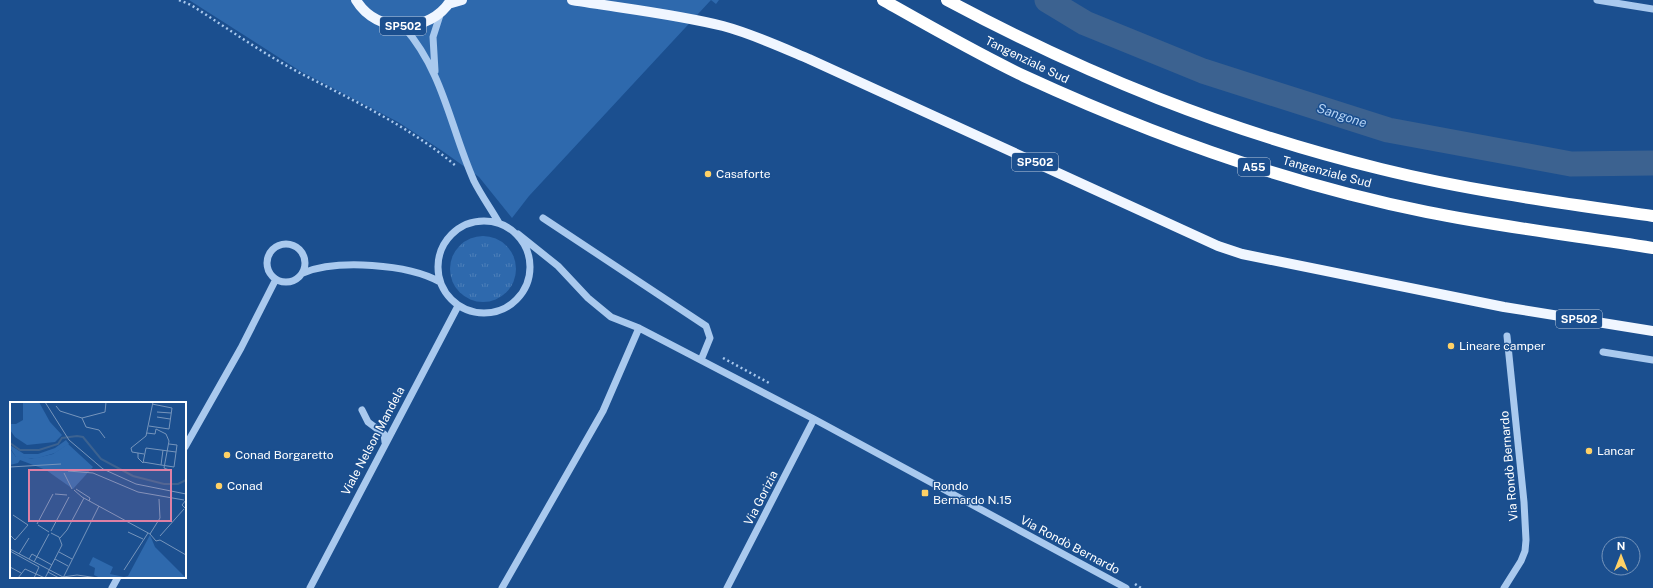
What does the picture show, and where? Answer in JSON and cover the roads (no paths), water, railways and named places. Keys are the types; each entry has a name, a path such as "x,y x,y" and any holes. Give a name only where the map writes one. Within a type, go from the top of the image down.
{"highway":[{"name":"Tangenziale Sud","path":"883,0 947,36 1023,75 1186,144 1244,164 1366,198 1426,212 1653,248"},
{"name":"Tangenziale Sud","path":"946,0 1016,37 1114,81 1247,132 1381,169 1445,183 1653,216"}],"main road":[{"name":"SP502","path":"356,0 373,18 382,22 404,27 418,25 430,20 447,6 462,0"},
{"name":"SP502","path":"572,0 704,22 739,31 764,40 816,62 1218,246 1242,254 1504,307 1653,331"}],"street":[{"path":"1597,0 1653,8"},
{"path":"436,75 433,37 447,6"},
{"path":"404,27 419,45 436,75 474,181 499,223"},
{"path":"543,218 706,326 710,338 701,360"},
{"path":"482,220 499,223 518,234 529,253 531,264 530,279 524,293 514,304 501,311 486,314 471,312 458,306 447,296 440,282 437,268 439,254 446,241 455,230 468,223 482,220"},
{"name":"Via Rondò Bernardo","path":"518,234 558,266 588,298 611,316 639,328 814,419 1126,588"},
{"path":"303,273 305,260 303,254 294,246 282,244 271,251 267,263 271,275 276,279 288,282 294,281 303,273 329,265 408,269 428,275 440,282"},
{"path":"186,445 241,348 276,279"},
{"name":"Viale Nelson Mandela","path":"310,588 385,442 458,306"},
{"path":"502,588 603,411 639,328"},
{"name":"Via Rondò Bernardo","path":"1504,588 1521,561 1525,551 1526,540 1524,502 1507,336"},
{"path":"1603,352 1653,360"},
{"path":"362,410 368,422 384,434 385,442"},
{"name":"Via Gorizia","path":"727,588 814,419"},
{"path":"112,588 117,578"}],"waterway":[{"name":"Sangone","path":"1047,0 1085,23 1203,71 1388,130 1571,164 1653,163"}],"place":[{"name":"Casaforte","path":"708,174"},
{"name":"Lineare camper","path":"1451,346"},
{"name":"Lancar","path":"1589,451"},
{"name":"Conad Borgaretto","path":"227,455"},
{"name":"Conad","path":"219,486"},
{"name":"Rondo Bernardo N.15","path":"925,493"}]}
